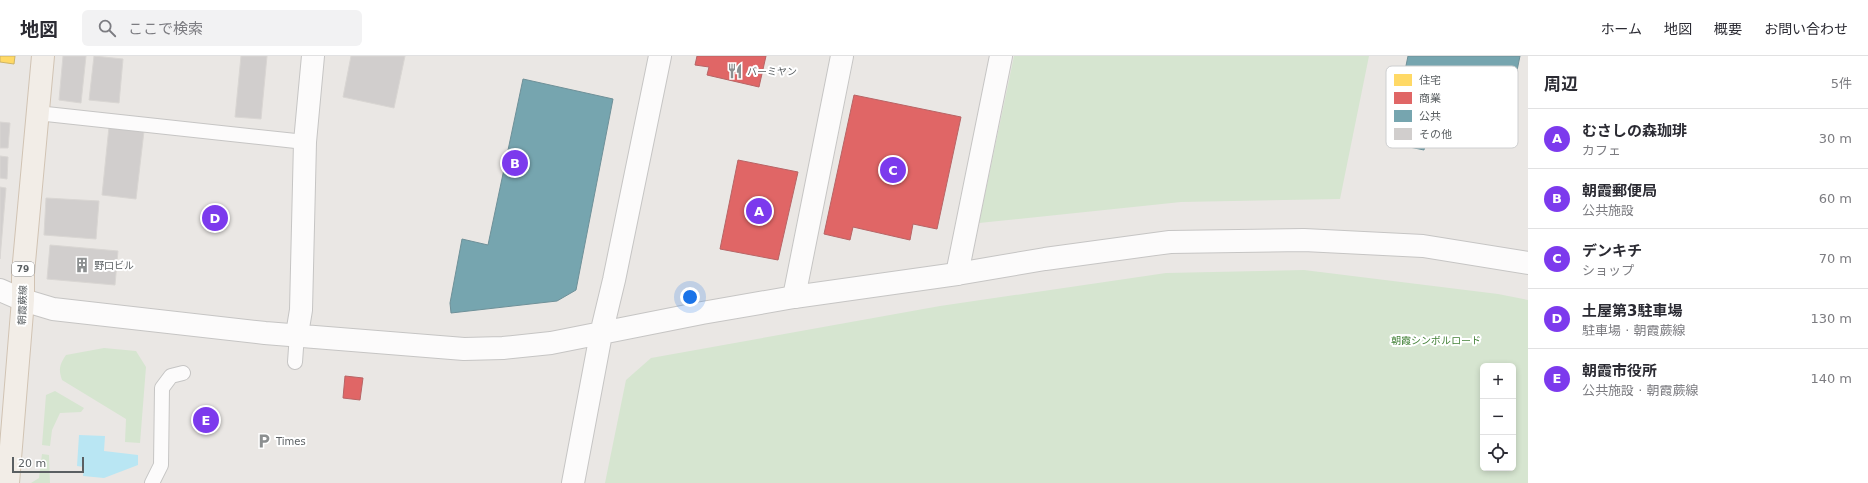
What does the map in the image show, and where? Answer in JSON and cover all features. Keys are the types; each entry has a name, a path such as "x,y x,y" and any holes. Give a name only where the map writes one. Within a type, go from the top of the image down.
{"main road":[{"name":"朝霞蕨線","path":"8,483 23,300 23,273 43,56"}],"street":[{"path":"297,334 301,310 305,142 313,56"},
{"path":"573,483 601,334 614,280 660,56"},
{"path":"794,298 842,56"},
{"path":"957,274 1001,56"},
{"path":"0,290 23,300 53,309 163,322 464,348 503,348 551,343 702,313 794,298 957,274 1045,259 1170,242 1304,240 1423,246 1528,263"}],"lane":[{"path":"37,113 305,142"},
{"path":"295,362 297,334"},
{"path":"152,483 161,465 162,388 171,376 183,373"}],"green space":[{"path":"1014,56 1369,56 1340,199 1181,202 979,223"},
{"name":"朝霞シンボルロード","path":"1304,270 1498,294 1528,300 1528,483 605,483 626,380 651,358 940,306 1166,273"},
{"path":"104,348 136,351 146,367 140,443 125,442 126,419 62,380 60,367 66,355"},
{"path":"55,391 84,408 81,412 60,413 52,430 50,446 42,445 46,395"},
{"path":"42,454 49,455 50,483 31,483 39,478"}],"water":[{"path":"79,435 105,436 104,451 138,455 138,465 104,478 83,476 84,467 77,466"}],"building: 住宅":[{"path":"0,56 15,56 14,64 0,62"}],"building: 商業":[{"name":"バーミヤン","path":"697,56 766,56 759,87 707,75 709,67 695,65"},
{"path":"854,95 961,117 937,229 913,224 910,240 853,227 850,240 824,234"},
{"path":"738,160 798,172 778,260 720,249"},
{"path":"345,376 363,378 360,400 343,398"}],"building: 公共":[{"path":"1408,56 1520,56 1518,66 1406,66"},
{"path":"523,79 613,99 576,290 557,301 451,313 450,303 462,239 488,245"},
{"path":"1414,148 1424,148 1424,150"}],"building: その他":[{"path":"63,56 86,56 81,103 59,100"},
{"path":"94,56 123,59 119,103 89,100"},
{"path":"241,56 267,56 261,119 235,117"},
{"path":"351,56 405,56 394,108 343,97"},
{"path":"0,122 10,123 8,148 0,148"},
{"path":"109,127 144,131 136,199 102,195"},
{"path":"0,156 8,157 7,179 0,178"},
{"path":"0,187 6,188 0,259"},
{"path":"46,198 99,201 96,239 44,235"},
{"name":"野口ビル","path":"50,245 118,251 115,285 47,279"}],"place":[{"name":"バーミヤン","path":"735,71"},
{"name":"朝霞郵便局","path":"515,163"},
{"name":"デンキチ","path":"893,170"},
{"name":"むさしの森珈琲","path":"759,211"},
{"name":"土屋第3駐車場","path":"215,218"},
{"name":"野口ビル","path":"82,265"},
{"name":"朝霞市役所","path":"206,420"},
{"name":"Times","path":"264,441"}]}
